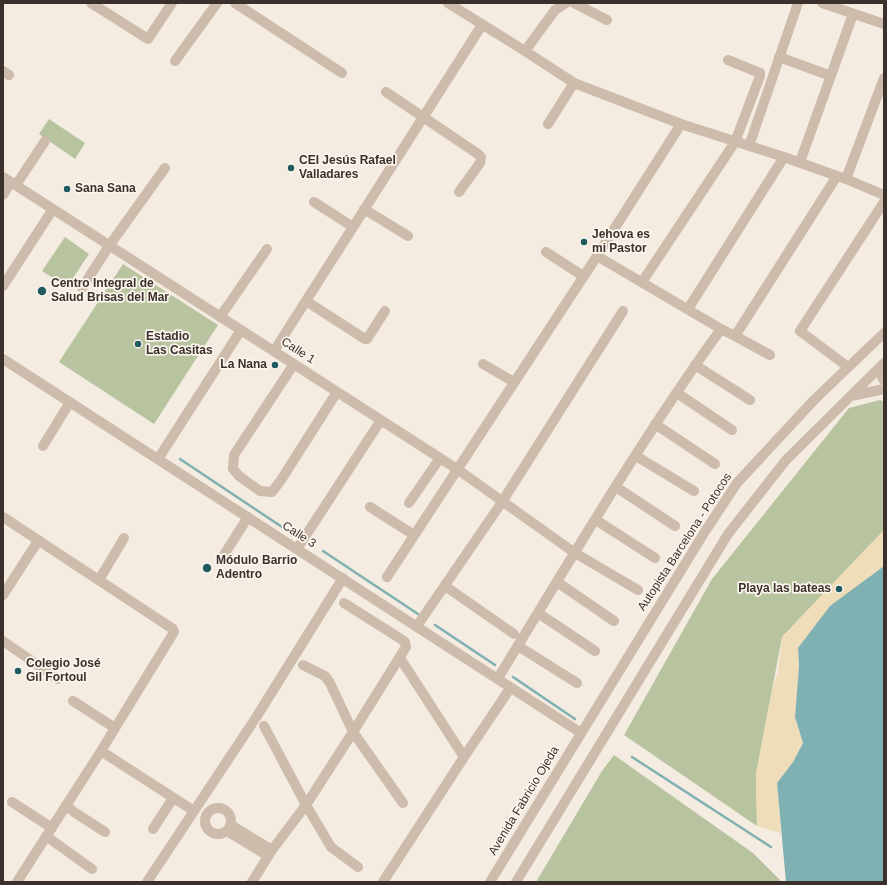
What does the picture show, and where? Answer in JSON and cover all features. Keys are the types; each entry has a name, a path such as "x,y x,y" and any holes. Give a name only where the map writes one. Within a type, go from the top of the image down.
{"street":[{"path":"91,3 148,39 172,3"},
{"path":"175,61 217,3"},
{"path":"235,3 342,73"},
{"path":"448,3 574,83 681,124 800,162 884,195"},
{"path":"525,51 555,10 566,3"},
{"path":"574,3 607,20"},
{"path":"749,146 798,3"},
{"path":"822,3 884,24"},
{"path":"800,162 853,14"},
{"path":"274,351 482,25"},
{"path":"779,57 831,76"},
{"path":"642,282 735,142 760,75 728,60"},
{"path":"735,336 842,178 884,78"},
{"path":"548,124 574,83"},
{"path":"386,92 478,154 480,157 480,163 459,192"},
{"path":"387,577 597,256 681,124"},
{"path":"3,195 10,182 45,141"},
{"path":"688,309 784,157"},
{"path":"82,288 109,246 164,168"},
{"name":"Calle 1","path":"10,182 457,469 575,553 638,590"},
{"path":"314,202 353,227"},
{"path":"848,367 800,331 884,202"},
{"path":"3,286 53,209"},
{"path":"364,209 408,236"},
{"path":"220,317 267,249"},
{"path":"546,252 583,276"},
{"path":"597,256 720,329 770,355"},
{"path":"306,301 365,339 368,338 385,311"},
{"path":"417,626 502,502 623,311"},
{"path":"498,678 655,424 720,329"},
{"path":"158,459 241,330"},
{"name":"Autopista Barcelona - Potocos","path":"581,733 700,540 737,483 814,400 884,333"},
{"name":"Calle 3","path":"3,358 581,733"},
{"path":"516,882 728,534 786,460 884,363"},
{"path":"294,364 234,455 233,469 239,476 260,491 272,492 282,480 337,392"},
{"path":"483,364 514,382"},
{"path":"695,365 750,400"},
{"path":"884,367 881,373 884,380"},
{"path":"849,397 884,389"},
{"path":"677,393 732,430"},
{"path":"43,446 70,402"},
{"path":"297,549 381,420"},
{"path":"655,424 714,464"},
{"path":"636,456 694,491"},
{"path":"409,503 440,458"},
{"path":"616,487 675,526"},
{"path":"370,507 414,535"},
{"path":"3,517 173,629 174,632 101,751 17,882"},
{"path":"222,558 248,517"},
{"path":"596,520 655,558"},
{"path":"99,580 124,538"},
{"path":"3,595 38,541"},
{"path":"147,882 256,716 343,578"},
{"path":"557,582 614,621"},
{"path":"445,586 514,634"},
{"path":"252,882 270,853 306,804 406,648 405,642 402,639 344,603"},
{"path":"538,613 595,651"},
{"path":"3,641 58,679"},
{"path":"518,646 577,683"},
{"path":"400,658 464,757"},
{"path":"303,665 325,676 330,683 353,732 403,803"},
{"path":"383,882 507,693"},
{"path":"73,701 115,728"},
{"path":"264,726 306,804 331,846 358,867"},
{"name":"Avenida Fabricio Ojeda","path":"490,882 581,733"},
{"path":"101,751 194,811"},
{"path":"153,829 174,798"},
{"path":"12,802 52,828"},
{"path":"66,805 74,812 105,832"},
{"path":"229,828 270,853"},
{"path":"46,836 92,869"}],"green space":[{"path":"49,119 85,143 75,159 39,134"},
{"path":"65,237 89,254 67,287 42,271"},
{"name":"Estadio Las Casitas","path":"123,264 218,325 154,424 59,362"},
{"path":"880,400 884,402 884,530 782,637 756,774 757,826 624,735 712,579 849,408"},
{"path":"614,755 753,853 782,882 536,882 602,771"}],"sand":[{"path":"884,530 884,566 873,573 798,648 799,666 795,717 803,743 793,762 777,783 781,833 757,826 756,774 773,685 778,673 782,637"}],"water":[{"path":"884,566 884,882 786,882 777,783 793,762 803,743 795,717 799,666 798,648 830,606"}],"waterway":[{"path":"180,459 294,535"},
{"path":"323,551 418,614"},
{"path":"435,625 495,665"},
{"path":"513,677 575,719"},
{"path":"632,757 771,847"}],"place":[{"name":"CEI Jesús Rafael Valladares","path":"291,168"},
{"name":"Sana Sana","path":"67,189"},
{"name":"Jehova es mi Pastor","path":"584,242"},
{"name":"Centro Integral de Salud Brisas del Mar","path":"42,291"},
{"name":"Estadio Las Casitas","path":"138,344"},
{"name":"La Nana","path":"275,365"},
{"name":"Módulo Barrio Adentro","path":"207,568"},
{"name":"Playa las bateas","path":"839,589"},
{"name":"Colegio José Gil Fortoul","path":"18,671"}]}
